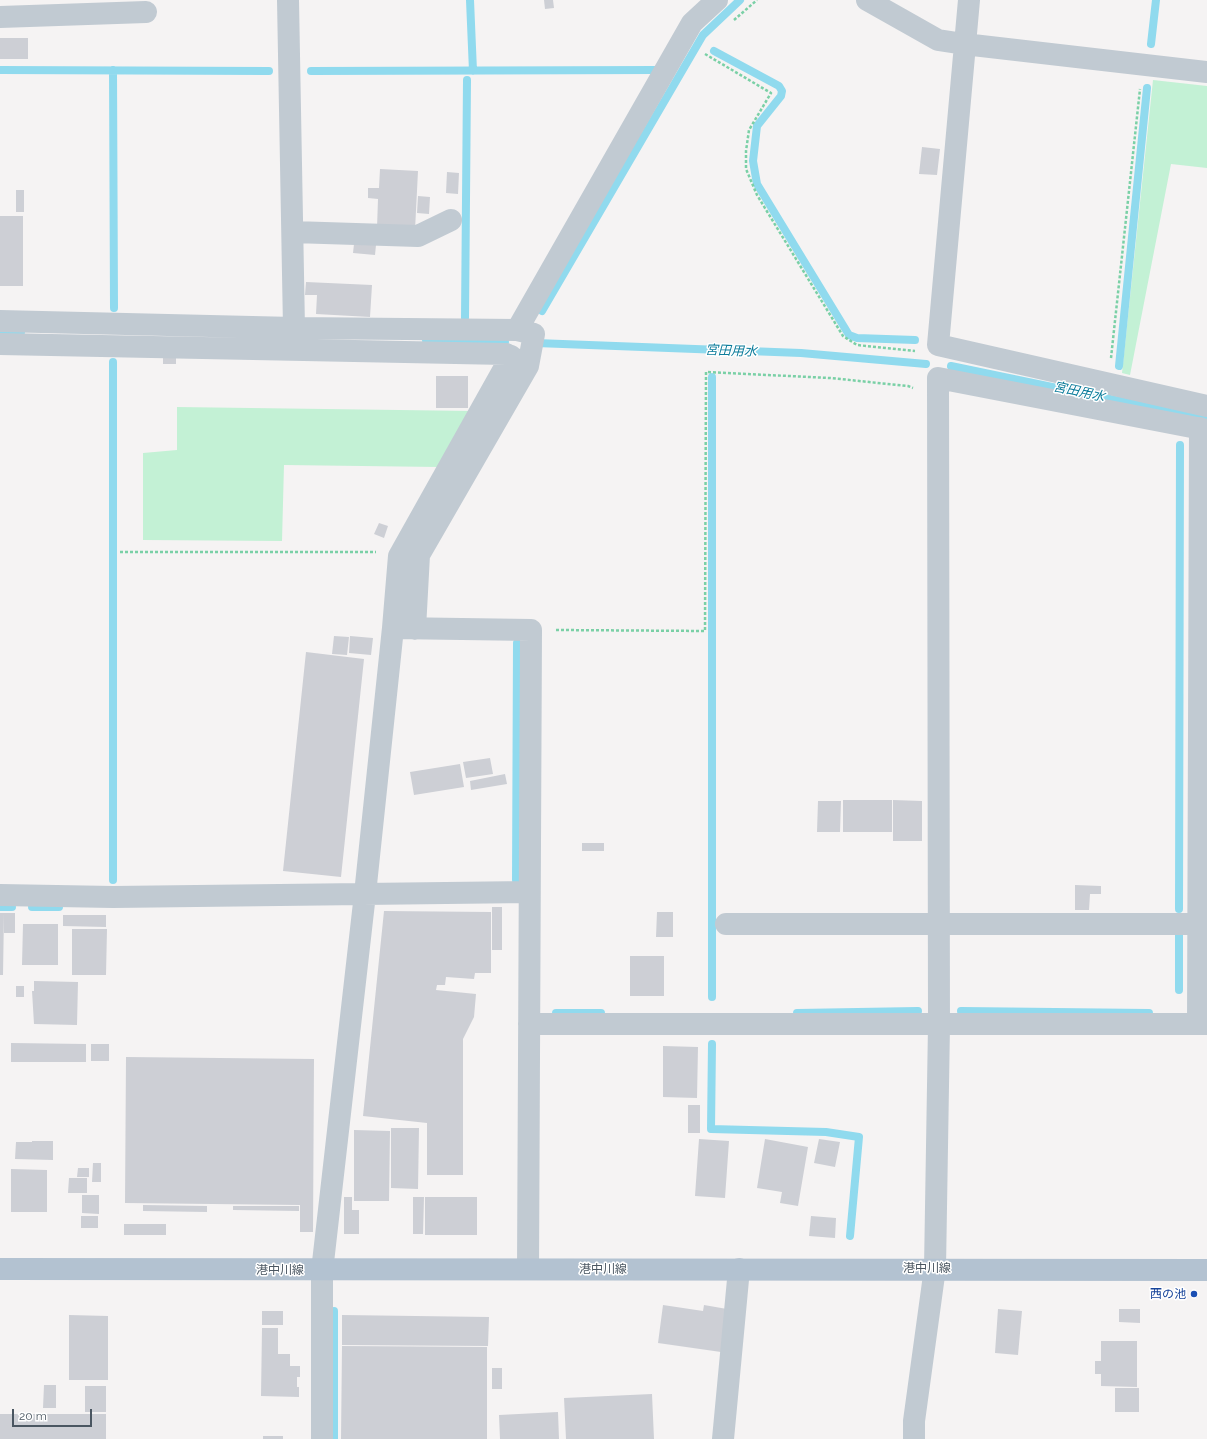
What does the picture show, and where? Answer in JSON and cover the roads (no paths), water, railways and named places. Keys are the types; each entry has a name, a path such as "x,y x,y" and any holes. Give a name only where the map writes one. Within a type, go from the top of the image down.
{"main road":[{"name":"港中川線","path":"0,1269 322,1271 935,1268 1207,1270"}],"street":[{"path":"288,0 294,328"},
{"path":"517,330 692,23 717,0"},
{"path":"867,0 938,40 1207,72"},
{"path":"914,1439 914,1421 935,1268 939,1025 938,345 969,0"},
{"path":"0,16 46,8 146,12"},
{"path":"293,232 418,236 451,220"},
{"path":"0,321 294,328 517,330 534,334 410,554 415,629"},
{"path":"0,344 506,354 519,361"},
{"path":"938,345 1207,406"},
{"path":"529,1024 1203,1024 1199,924 1203,429 938,378"},
{"path":"322,1439 322,1271 365,894 393,628 399,556 410,554"},
{"path":"393,628 531,630 528,1269"},
{"path":"0,895 113,896 529,892"},
{"path":"726,924 1199,924"},
{"path":"723,1439 739,1268"}],"waterway":[{"path":"470,0 473,71"},
{"path":"542,311 703,35 740,0"},
{"path":"1151,44 1156,0"},
{"path":"714,51 779,86 782,91 781,96 757,126 753,161 757,184 849,335 857,338 915,340"},
{"path":"0,70 269,71"},
{"path":"113,70 114,308"},
{"path":"311,71 656,70"},
{"path":"465,318 467,80"},
{"path":"1119,366 1147,88"},
{"path":"0,332 21,332"},
{"path":"426,340 505,342"},
{"name":"宮田用水","path":"536,343 801,353 926,364"},
{"path":"113,362 113,880"},
{"name":"宮田用水","path":"951,366 1207,419"},
{"path":"712,377 712,997"},
{"path":"1179,909 1180,445"},
{"path":"516,880 517,643"},
{"path":"0,907 12,907"},
{"path":"32,907 59,907"},
{"path":"1179,932 1179,990"},
{"path":"797,1013 918,1011"},
{"path":"961,1011 1149,1013"},
{"path":"556,1013 601,1013"},
{"path":"712,1044 711,1129 826,1132 859,1137 850,1236"},
{"path":"334,1311 334,1439"}],"place":[{"name":"西の池","path":"1194,1294"}]}
